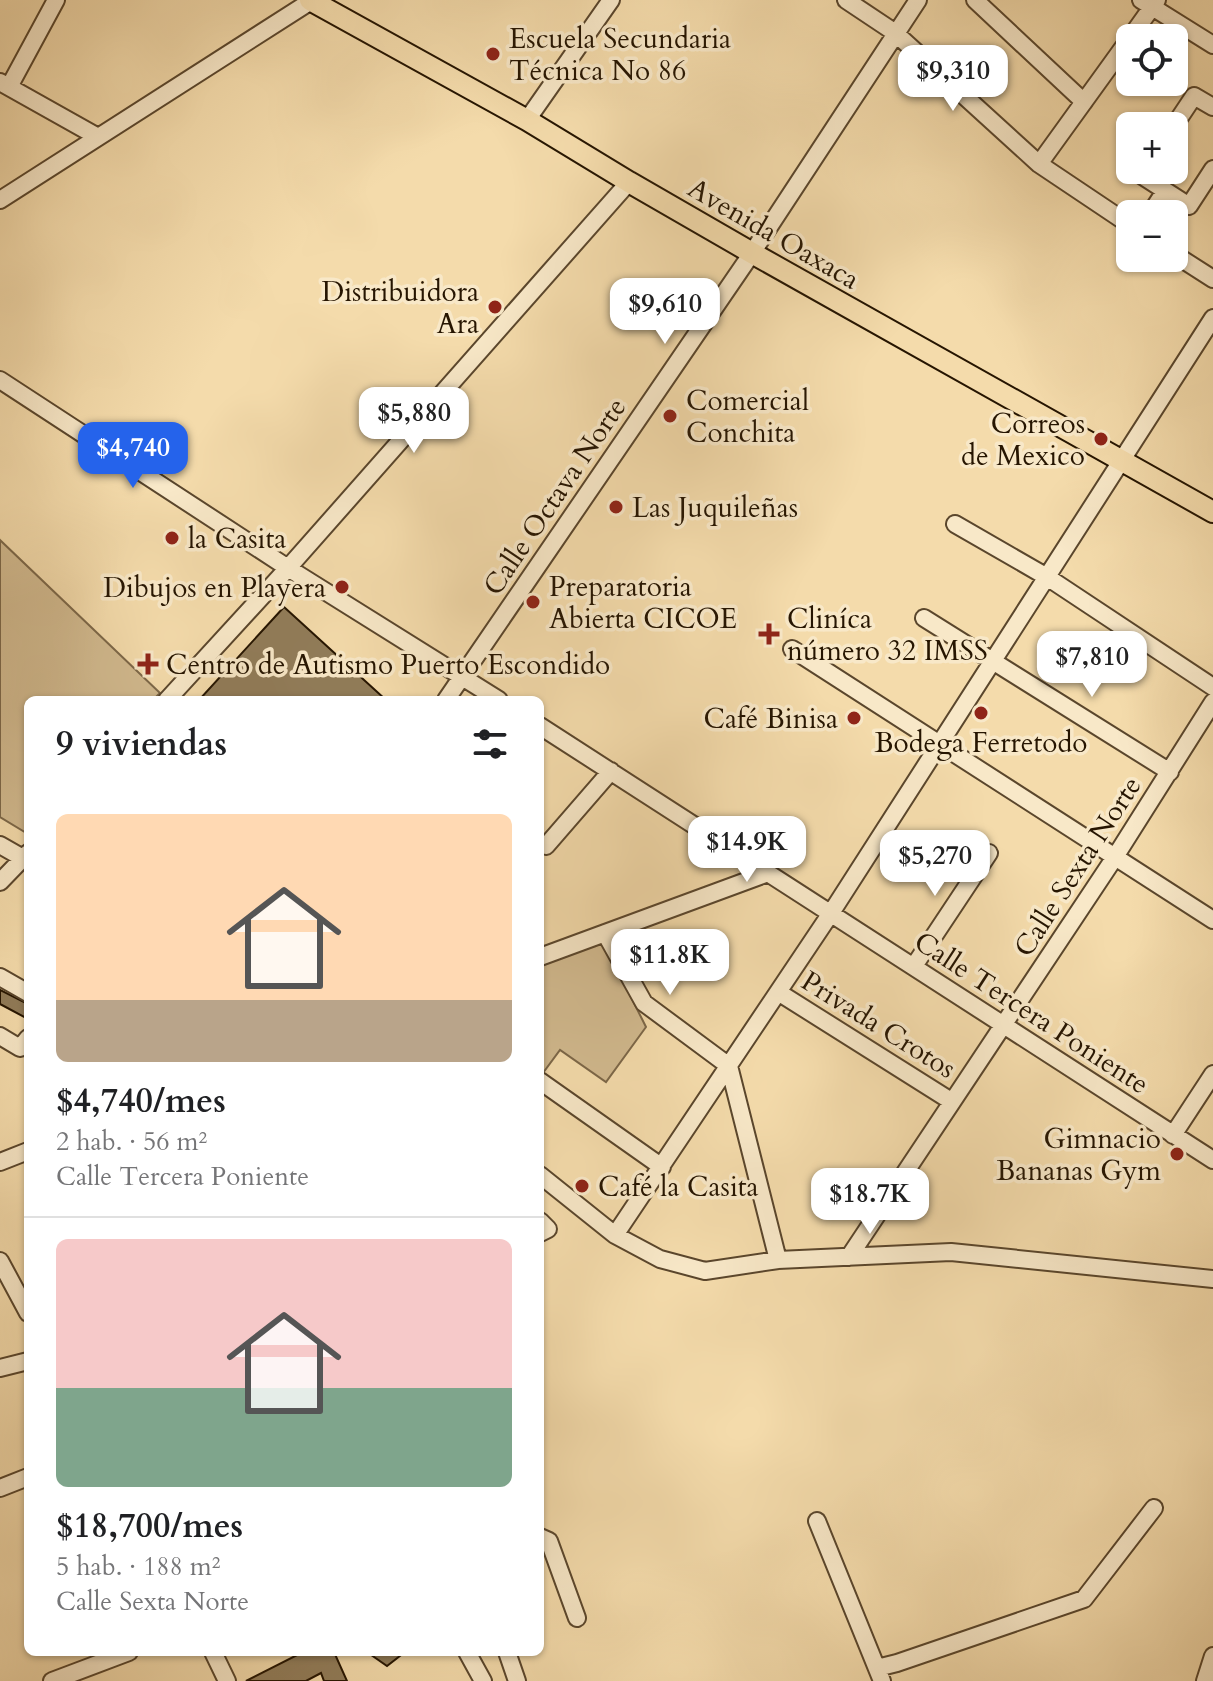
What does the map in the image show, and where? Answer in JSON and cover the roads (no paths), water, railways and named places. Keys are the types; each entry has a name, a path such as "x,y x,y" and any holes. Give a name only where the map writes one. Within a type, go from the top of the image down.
{"main road":[{"name":"Avenida Oaxaca","path":"310,0 527,120 752,253 1213,512"}],"street":[{"path":"56,0 4,84 98,137"},
{"path":"0,200 310,0"},
{"path":"527,120 611,0"},
{"path":"846,0 894,32 1039,164 1116,216"},
{"name":"Calle Octava Norte","path":"449,696 752,253 894,32 918,0"},
{"path":"975,0 1084,102"},
{"path":"1138,24 1150,3 1213,45"},
{"path":"1039,164 1116,57"},
{"path":"1183,112 1194,96 1213,107"},
{"path":"1157,184 1189,206 1213,169"},
{"path":"171,696 629,182"},
{"path":"1159,200 1165,191"},
{"path":"1188,263 1213,279"},
{"path":"615,1235 831,913 1213,318"},
{"path":"0,380 288,568 493,696"},
{"path":"955,524 1047,577 1213,687"},
{"path":"924,618 1170,772"},
{"path":"792,649 1213,920"},
{"name":"Calle Sexta Norte","path":"849,1257 1115,857 1213,702"},
{"name":"Calle Tercera Poniente","path":"544,729 1213,1160"},
{"path":"546,846 611,771"},
{"path":"0,845 24,856"},
{"path":"914,966 989,853"},
{"path":"0,882 24,859"},
{"path":"544,956 768,873"},
{"path":"605,933 644,1003 729,1066 778,1260"},
{"path":"0,977 24,991"},
{"name":"Privada Crotos","path":"778,992 951,1101"},
{"path":"0,1036 20,1048 24,1043"},
{"path":"1173,1135 1213,1074"},
{"path":"544,1084 662,1167"},
{"path":"0,1162 24,1153"},
{"path":"544,1178 615,1235 660,1259 705,1271 778,1260 951,1252 1213,1279"},
{"path":"0,1261 24,1306"},
{"path":"0,1368 24,1362"},
{"path":"0,1488 24,1479"},
{"path":"817,1521 879,1674 1084,1599 1154,1508"},
{"path":"544,1539 549,1541 577,1618"},
{"path":"52,1681 118,1656"},
{"path":"215,1656 227,1681"},
{"path":"469,1656 483,1681"},
{"path":"508,1656 517,1681"},
{"path":"1205,1681 1213,1656"}],"place":[{"name":"Escuela Secundaria Técnica No 86","path":"493,54"},
{"name":"Distribuidora Ara","path":"495,307"},
{"name":"Comercial Conchita","path":"670,416"},
{"name":"Correos de Mexico","path":"1101,439"},
{"name":"Las Juquileñas","path":"616,507"},
{"name":"la Casita","path":"172,538"},
{"name":"Dibujos en Playera","path":"342,587"},
{"name":"Preparatoria Abierta CICOE","path":"533,602"},
{"name":"Cliníca número 32 IMSS","path":"769,634"},
{"name":"Centro de Autismo Puerto Escondido","path":"148,664"},
{"name":"Bodega Ferretodo","path":"981,713"},
{"name":"Café Binisa","path":"854,718"},
{"name":"Gimnacio Bananas Gym","path":"1177,1154"},
{"name":"Café la Casita","path":"582,1186"}]}
